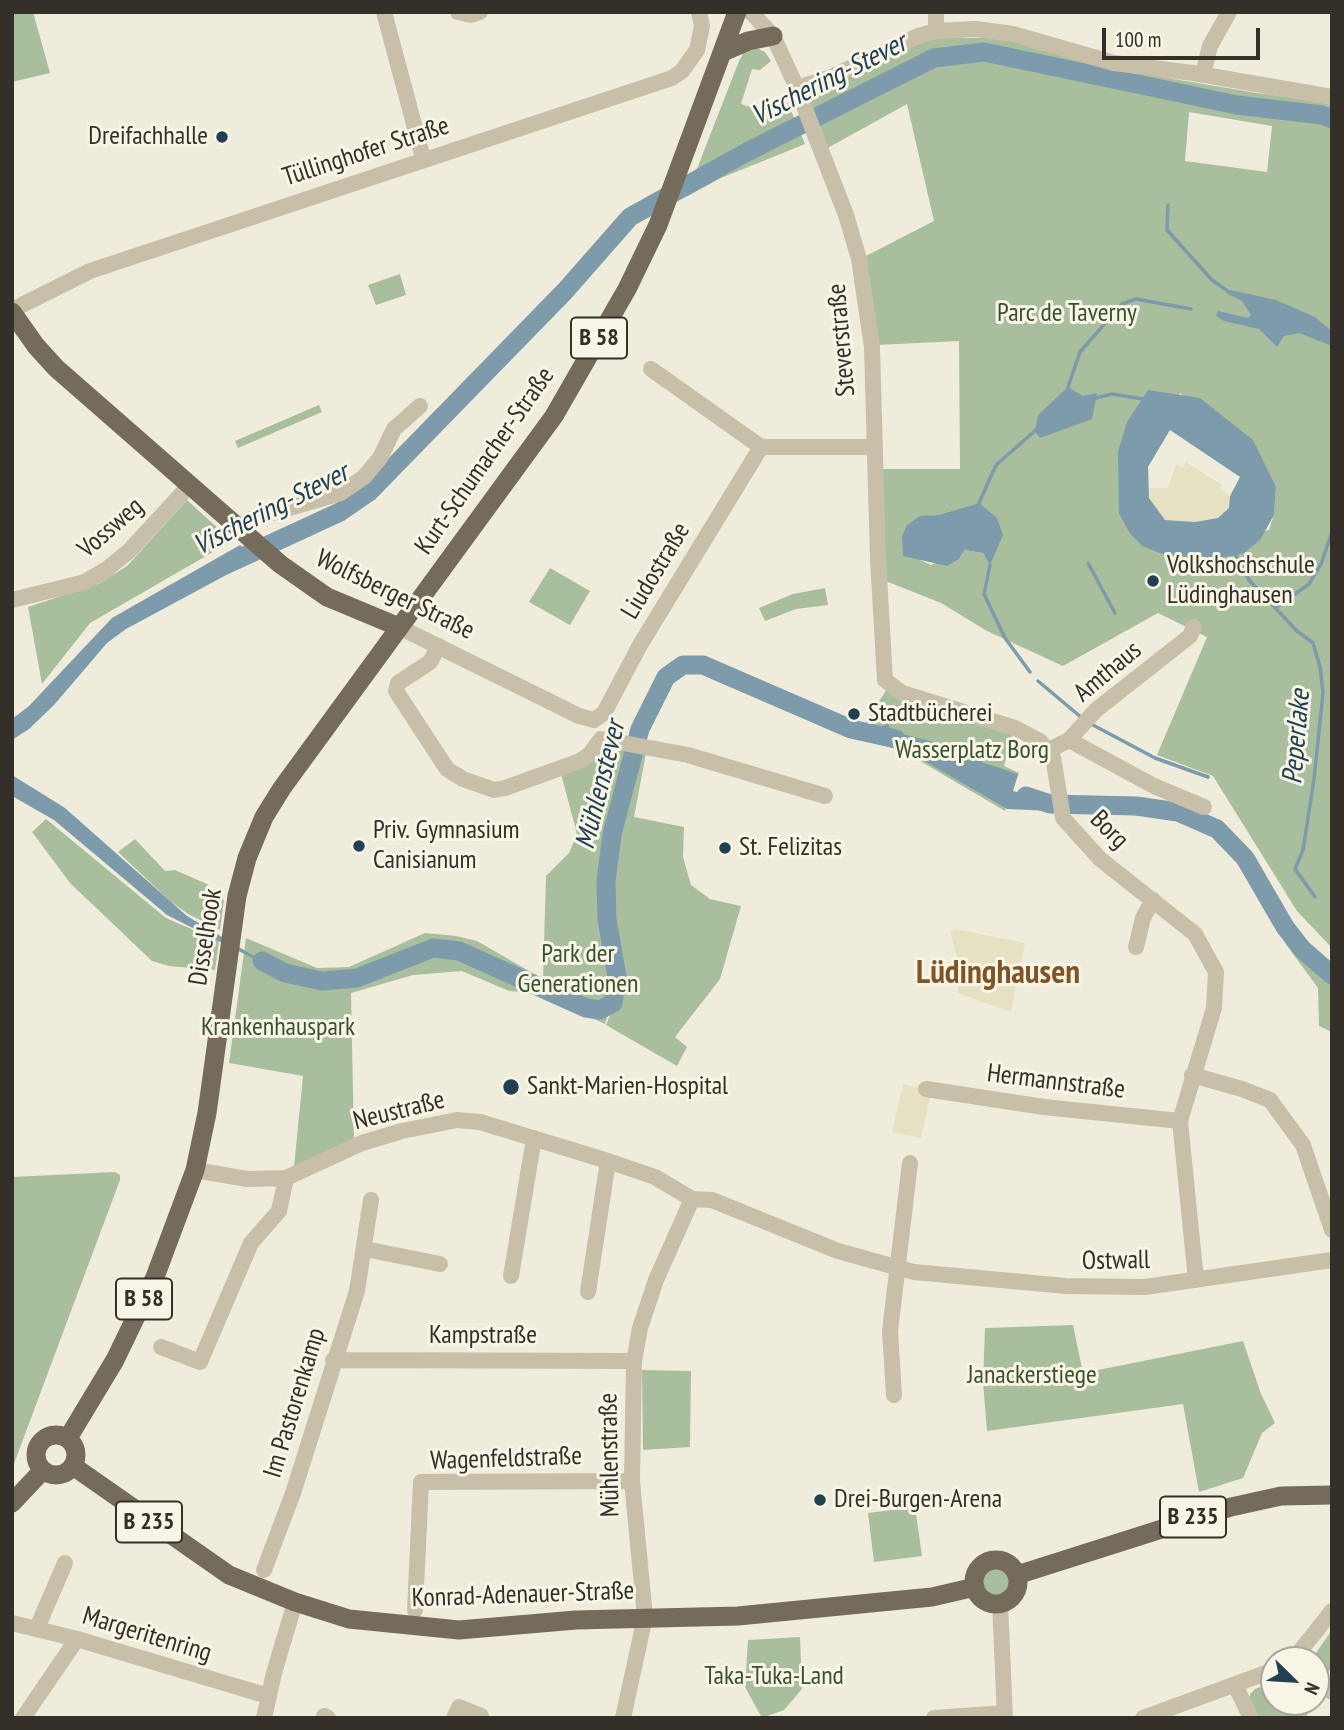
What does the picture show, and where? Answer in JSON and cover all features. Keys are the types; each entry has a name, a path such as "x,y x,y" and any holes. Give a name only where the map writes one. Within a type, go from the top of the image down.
{"main road":[{"name":"Kurt-Schumacher-Straße","path":"399,627 554,416 627,289 684,162 737,12"},
{"path":"723,52 748,41 773,36"},
{"name":"Wolfsberger Straße","path":"12,311 44,356 273,558 304,583 327,597 399,627"},
{"name":"Disselhook","path":"68,1438 115,1360 155,1277 195,1170 207,1113 242,878 264,817 399,627"},
{"path":"54,1435 68,1438 75,1448 73,1466 55,1475 43,1470 37,1460 40,1442 54,1435"},
{"name":"Konrad-Adenauer-Straße","path":"73,1466 229,1575 295,1602 349,1619 426,1628 494,1628 781,1612 932,1597 975,1587"},
{"path":"12,1503 43,1470"},
{"name":"B 235","path":"1017,1575 1231,1507 1282,1496 1332,1495"},
{"path":"990,1561 1007,1563 1017,1575 1016,1591 1000,1604 984,1601 975,1587 977,1571 990,1561"}],"street":[{"path":"384,12 423,158"},
{"path":"458,12 471,15 480,12"},
{"name":"Steverstraße","path":"751,12 773,36 783,55 817,137 859,259 872,347 883,673 888,685 902,693 1015,728 1034,736 1049,750"},
{"path":"936,12 936,31"},
{"path":"1203,74 1210,46 1229,12"},
{"name":"Tüllinghofer Straße","path":"12,311 90,271 423,158 672,78 682,71 696,50 701,36 700,14"},
{"path":"797,88 829,78 901,43 936,31 976,29 1013,34 1114,63 1203,74 1332,97"},
{"path":"651,369 761,447 874,447"},
{"path":"243,531 251,519 341,493 363,477 380,458 394,429 420,406"},
{"name":"Liudostraße","path":"594,720 604,713 640,645 761,447"},
{"name":"Vossweg","path":"12,600 85,582 107,569 137,544 190,485"},
{"name":"Wolfsberger Straße","path":"399,627 579,716 594,720"},
{"name":"Amthaus","path":"1049,750 1074,734 1096,710 1190,636 1194,627"},
{"path":"439,646 430,662 398,683 396,691 447,769 455,774 478,786 494,790 505,788 580,761 589,755 601,739"},
{"path":"594,720 601,739"},
{"name":"Borg","path":"1074,734 1154,786 1203,807"},
{"path":"601,739 688,755 825,796"},
{"name":"Borg","path":"1049,750 1062,814 1100,859 1195,934 1216,972 1214,1008 1180,1121"},
{"path":"1136,947 1143,918 1153,900"},
{"path":"1192,1075 1242,1088 1270,1100 1303,1145 1330,1221"},
{"name":"Hermannstraße","path":"926,1088 1044,1107 1180,1121"},
{"name":"Neustraße","path":"195,1170 247,1179 286,1178 353,1146 402,1131 457,1120 480,1122 608,1161 655,1177 692,1199"},
{"path":"1180,1121 1196,1280"},
{"path":"511,1276 534,1138"},
{"path":"588,1292 608,1161"},
{"path":"894,1395 890,1331 900,1270 910,1163"},
{"path":"161,1347 200,1362 251,1243 279,1211 286,1178"},
{"name":"Ostwall","path":"692,1199 712,1200 838,1251 900,1270 1066,1286 1145,1287 1332,1260"},
{"name":"Mühlenstraße","path":"623,1718 645,1618 632,1481 634,1361 640,1328 656,1280 692,1199"},
{"name":"Im Pastorenkamp","path":"264,1570 293,1493 357,1291 371,1200"},
{"path":"365,1249 440,1264"},
{"name":"Kampstraße","path":"333,1360 634,1361"},
{"name":"Wagenfeldstraße","path":"415,1610 421,1482 632,1481"},
{"path":"37,1628 65,1563"},
{"path":"264,1718 295,1602"},
{"path":"934,1718 1005,1715 1000,1604"},
{"path":"1304,1646 1332,1611"},
{"name":"Margeritenring","path":"12,1623 77,1639 268,1696"},
{"path":"23,1718 77,1639"},
{"path":"1143,1718 1260,1675"},
{"path":"1235,1685 1251,1718"},
{"path":"454,1718 459,1707 481,1716"}],"green space":[{"path":"12,12 33,12 50,73 12,82"},
{"name":"Parc de Taverny","path":"930,38 1013,38 1114,69 1257,93 1332,102 1332,948 1297,911 1213,776 1157,755 1207,637 1158,613 1063,666 987,631 941,603 878,578 875,469 960,469 959,341 876,345 860,259 934,221 907,104 824,150 804,96","holes":["1189,112 1272,126 1267,172 1185,161","1180,393 1276,487 1274,514 1269,530 1142,546 1130,534 1119,514","979,503 990,564 983,553 964,550 931,565 920,560 920,517 938,515"]},
{"path":"755,47 765,52 771,61 760,70 752,69 741,104 753,108 788,103 805,144 721,178 686,197 739,61 745,50"},
{"path":"400,274 406,295 376,305 368,285"},
{"path":"319,405 322,412 238,448 235,441"},
{"path":"187,500 232,541 90,623 42,684 28,607 98,584 127,566"},
{"path":"550,568 590,591 570,625 529,602"},
{"path":"825,588 828,605 796,609 765,621 759,608 793,594"},
{"name":"Wasserplatz Borg","path":"889,686 1014,729 1004,766 1019,773 1005,811 903,751 856,737"},
{"path":"601,745 631,750 610,833 604,881 604,921 614,977 612,1002 605,1024 537,993 509,991 462,971 413,975 351,993 354,1142 294,1167 303,1076 229,1063 246,938 317,968 349,967 425,933 456,936 477,941 543,979 546,876 569,853 577,834 560,770"},
{"path":"636,751 646,753 634,817 684,827 683,857 691,885 710,899 741,906 720,979 675,1037 687,1047 677,1066 606,1025 615,1003 620,977 609,919 609,879 616,834"},
{"path":"46,819 166,918 219,941 215,970 169,966 152,961 70,883 32,832"},
{"path":"135,839 165,871 175,870 207,884 224,900 220,930 188,914 170,901 118,852"},
{"path":"1285,943 1332,982 1332,1032 1319,1026 1318,988"},
{"path":"115,1172 120,1175 120,1180 12,1469 12,1177"},
{"name":"Janackerstiege","path":"1073,1325 1083,1373 1243,1341 1261,1394 1275,1423 1262,1433 1243,1478 1199,1492 1183,1404 987,1431 983,1382 985,1328"},
{"path":"642,1370 691,1371 690,1447 643,1450"},
{"path":"915,1507 922,1556 874,1562 868,1513"},
{"path":"996,1569 1005,1573 1009,1582 1005,1591 996,1595 987,1591 983,1582 987,1573"},
{"path":"1332,1630 1330,1670 1330,1646 1321,1646"},
{"name":"Taka-Tuka-Land","path":"800,1637 802,1689 784,1710 762,1718 745,1687 748,1640"},
{"path":"1260,1687 1260,1716 1297,1716 1296,1718 1259,1718 1250,1703 1250,1694"}],"shaded area":[{"path":"1186,462 1222,485 1220,489 1230,496 1229,508 1218,518 1195,522 1165,520 1155,509 1146,488 1168,488 1176,464 1182,468"},
{"path":"956,929 1025,943 1011,1012 957,993 961,970 950,932"},
{"path":"903,1084 932,1090 921,1138 892,1132"}],"water":[{"path":"1230,290 1276,300 1315,317 1332,331 1332,346 1299,333 1284,336 1277,347 1259,329 1224,321 1216,316 1218,311 1248,318 1251,315 1242,301 1228,294"},
{"path":"1068,387 1083,396 1097,393 1092,419 1040,438 1035,431 1038,415"},
{"path":"1148,390 1200,398 1253,440 1276,487 1274,515 1260,540 1244,553 1216,559 1165,555 1142,546 1130,534 1119,514 1118,452 1127,422","holes":["1170,430 1240,477 1230,496 1229,508 1218,518 1195,522 1165,520 1149,498 1148,467"]},
{"path":"979,503 997,518 1003,535 990,565 983,553 964,550 959,559 947,566 903,556 902,536 907,525 920,516 938,515"},
{"path":"240,545 256,559 126,629 107,643 54,705 29,729 12,740 12,719 29,706 112,618"},
{"path":"888,724 891,731 957,748 984,763 1018,774 1013,791 1050,800 1052,811 1007,809 904,749 868,740 872,729"},
{"path":"12,775 65,808 187,916 284,974 167,915 54,820 12,796"}],"waterway":[{"name":"Vischering-Stever","path":"225,565 340,512 369,492 565,291 630,217 745,153 934,58 984,52 1237,105 1322,115 1332,119"},
{"path":"1168,205 1167,230 1212,280 1229,292"},
{"path":"1068,387 1080,352 1122,304 1136,299 1191,309"},
{"path":"1096,398 1112,394 1143,399"},
{"path":"979,503 996,465 1037,429"},
{"path":"1275,608 1309,584 1321,564 1332,532"},
{"name":"Peperlake","path":"1235,553 1249,580 1297,631 1313,643 1320,667 1323,693 1314,779 1303,850 1295,869 1315,897"},
{"path":"1088,563 1115,613"},
{"path":"990,565 984,594 1005,638 1030,672"},
{"name":"Mühlenstever","path":"262,961 285,973 322,981 357,978 433,948 459,951 586,1008 600,1010 613,1003 617,977 607,919 606,881 612,834 640,729 666,677 683,665 703,665 851,729 896,739"},
{"path":"1038,681 1082,718"},
{"path":"1091,724 1155,758 1208,777"},
{"name":"Mühlenstever","path":"1026,796 1050,804 1136,806 1178,812 1217,829 1245,858 1285,927 1302,949 1332,975"}],"place":[{"name":"Dreifachhalle","path":"222,137"},
{"name":"Volkshochschule Lüdinghausen","path":"1153,581"},
{"name":"Stadtbücherei","path":"854,714"},
{"name":"Priv. Gymnasium Canisianum","path":"359,846"},
{"name":"St. Felizitas","path":"725,848"},
{"name":"Sankt-Marien-Hospital","path":"511,1087"},
{"name":"Drei-Burgen-Arena","path":"820,1500"}],"district":[{"name":"Lüdinghausen","path":"998,974"}],"park label":[{"name":"Park der Generationen","path":"578,970"},
{"name":"Krankenhauspark","path":"278,1028"}]}
